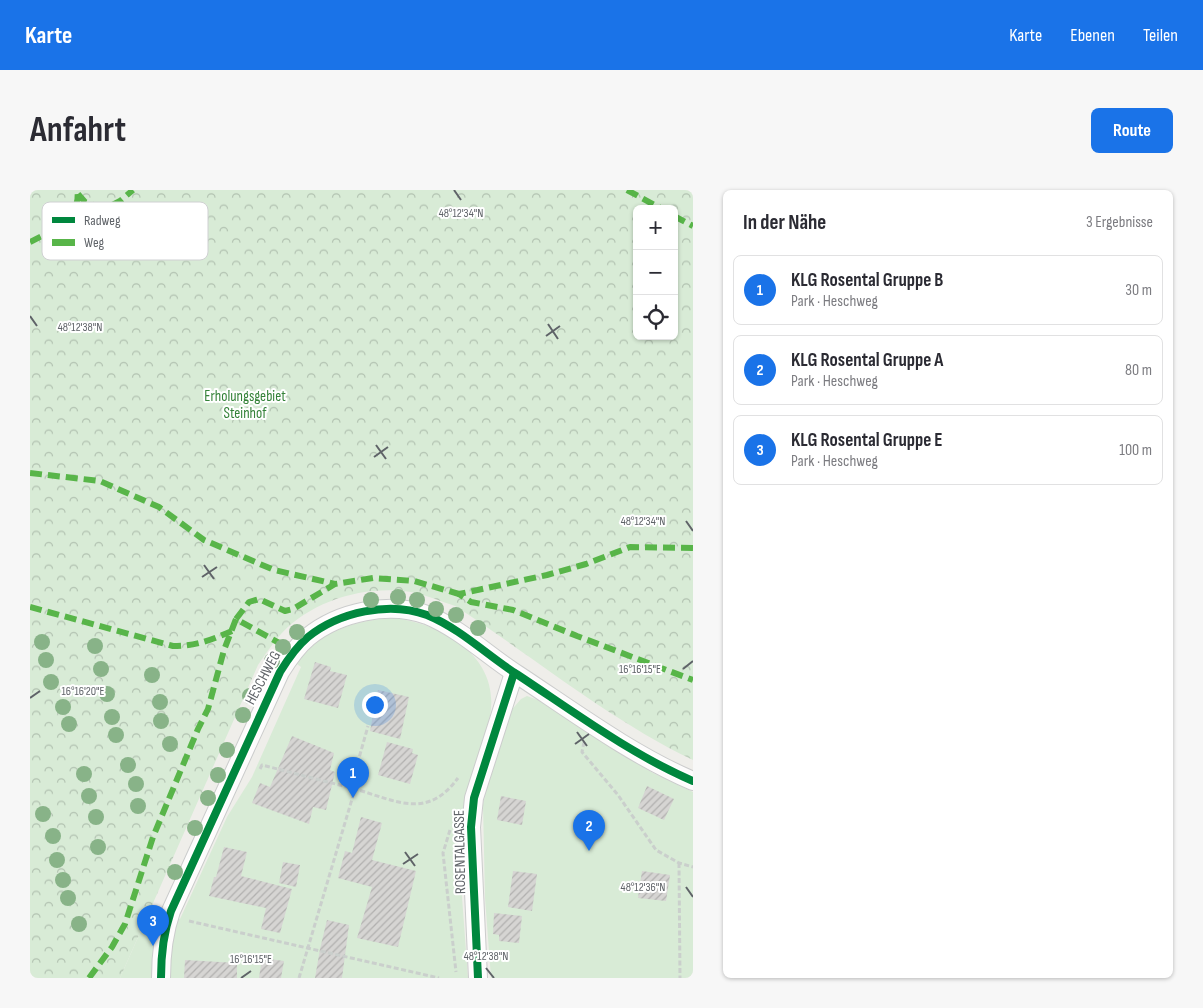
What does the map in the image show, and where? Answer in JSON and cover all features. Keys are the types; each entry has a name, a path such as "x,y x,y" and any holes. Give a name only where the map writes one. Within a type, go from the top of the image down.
{"street":[{"name":"HESCHWEG","path":"161,978 162,944 171,911 280,672 294,651 309,637 323,628 358,613 374,610 407,610 426,615 444,624 472,641 514,673 654,762 693,781"},
{"name":"ROSENTALGASSE","path":"478,978 470,827 474,798 514,673"}],"path":[{"path":"299,978 355,789 352,784 368,726"},
{"path":"592,747 584,742 582,752 618,795 656,850 679,863 693,867"},
{"path":"258,772 262,765 408,804 420,805 428,803 454,783 472,762 487,758"},
{"path":"454,783 458,787"},
{"path":"451,826 443,853 456,978"},
{"path":"679,863 680,978"},
{"path":"185,929 186,920 439,978"}],"green space":[{"name":"Erholungsgebiet Steinhof","path":"30,190 693,190 693,760 662,744 601,707 455,606 417,593 394,590 358,593 324,604 308,612 281,634 258,665 120,978 30,978"},
{"path":"393,618 415,622 455,640 471,653 483,669 490,688 491,709 461,821 458,843 468,978 120,978 150,910 180,919 227,817 252,777 301,667 297,664 316,643 339,629 365,621"},
{"path":"527,696 538,700 653,773 693,792 693,978 491,978 485,898 483,805 488,778 509,713 521,699"}],"building":[{"path":"315,662 331,667 330,671 347,675 338,708 304,699"},
{"path":"378,690 409,697 400,739 370,731"},
{"path":"292,736 334,753 330,770 335,772 326,810 313,807 309,824 252,803 260,783 270,787"},
{"path":"387,742 413,749 412,753 418,755 410,784 378,775"},
{"path":"647,786 674,799 664,820 638,808"},
{"path":"501,796 526,801 522,825 497,820"},
{"path":"361,817 382,823 372,860 416,871 398,947 357,938 372,887 338,878 345,851 352,853"},
{"path":"224,847 247,852 241,876 292,889 280,933 261,929 266,908 209,896"},
{"path":"283,862 300,865 296,887 279,883"},
{"path":"513,871 537,874 532,911 508,907"},
{"path":"642,871 670,875 666,901 638,898"},
{"path":"494,913 522,916 519,943 499,941 499,935 493,934"},
{"path":"327,920 349,925 342,978 315,978"},
{"path":"262,958 284,961 281,978 259,978"},
{"path":"185,960 237,963 237,978 184,978"}],"marked path":[{"path":"77,190 77,202"},
{"path":"118,202 133,190"},
{"path":"627,190 655,205"},
{"path":"78,194 85,202"},
{"path":"678,218 693,226"},
{"path":"30,242 42,236"},
{"path":"30,473 100,481 159,507 204,540 274,570 335,584"},
{"path":"693,548 630,547 586,564 547,575 459,594 471,602 513,610 693,680"},
{"path":"236,619 249,602 259,599 285,611 293,609 335,584 373,578 414,581 459,594"},
{"path":"30,607 173,646 203,642 232,631"},
{"path":"89,978 112,947 125,924 153,837 208,709 224,650 236,619 283,645"}],"cycle path":[{"path":"161,978 163,944 171,911 280,672 293,653 308,637 320,628 349,615 381,609 397,609 427,615 463,635 507,668 626,746 693,781"},
{"path":"478,978 471,827 474,798 514,673"}],"place":[{"name":"KLG Rosental Gruppe B","path":"353,798"},
{"name":"KLG Rosental Gruppe A","path":"589,851"},
{"name":"KLG Rosental Gruppe E","path":"153,946"}]}
